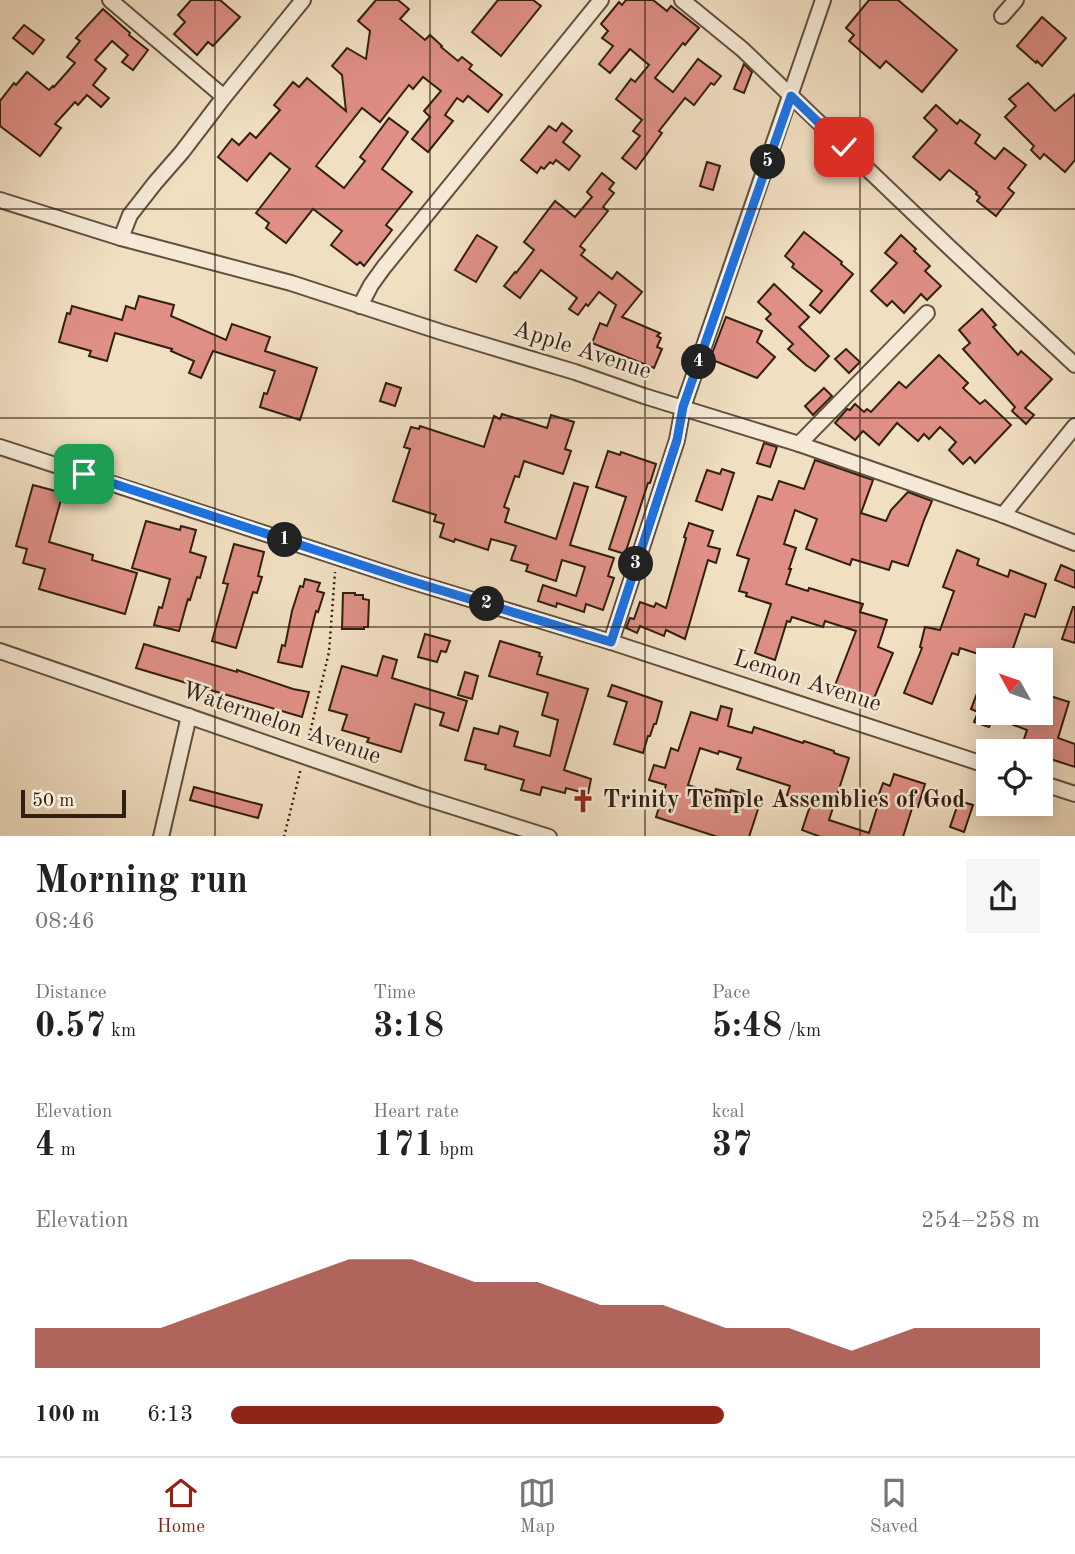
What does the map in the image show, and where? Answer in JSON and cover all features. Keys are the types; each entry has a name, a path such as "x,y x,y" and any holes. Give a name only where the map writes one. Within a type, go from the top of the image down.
{"street":[{"path":"110,0 224,97"},
{"path":"121,238 130,215 303,0"},
{"path":"360,306 384,267 601,0"},
{"path":"682,0 742,49 1075,365"},
{"path":"611,642 677,440 683,407 823,0"},
{"path":"1002,16 1016,0"},
{"name":"Apple Avenue","path":"0,201 121,238 290,284 564,368 799,444 1075,543"},
{"path":"799,444 928,313"},
{"path":"1003,515 1075,426"},
{"name":"Lemon Avenue","path":"0,447 976,762"},
{"name":"Watermelon Avenue","path":"0,651 419,796 549,836"},
{"path":"162,836 189,716"},
{"path":"1053,787 1075,794"}],"path":[{"path":"284,836 329,652 336,557"}],"building":[{"path":"191,0 220,0 240,17 213,46 208,42 197,55 174,34 185,22 178,15"},
{"path":"376,0 398,0 409,9 400,19 425,40 430,35 458,61 462,57 472,65 469,69 502,95 488,112 468,96 463,102 457,98 445,115 453,121 428,152 412,139 430,117 424,111 441,91 423,77 413,89 409,85 380,122 362,108 316,166 344,188 365,161 360,157 389,118 408,132 382,169 412,192 386,225 392,230 364,266 360,262 357,265 331,245 342,231 313,209 286,243 266,228 269,223 256,213 290,169 270,153 247,181 218,157 232,139 239,145 250,133 256,138 280,110 274,105 293,82 299,87 307,78 346,111 342,75 332,66 347,48 366,59 370,31 358,21"},
{"path":"498,0 533,0 541,6 501,56 472,32"},
{"path":"626,0 653,0 667,11 671,6 699,28 685,45 683,43 655,78 673,92 698,59 721,76 714,85 711,83 694,105 685,98 659,131 662,133 636,169 622,158 640,136 633,131 642,120 616,99 631,79 635,82 649,65 630,49 610,73 599,64 613,46 602,38 608,31 601,24 619,2 622,5"},
{"path":"869,0 898,0 957,50 922,92 886,61 880,68 849,41 854,35 846,28"},
{"path":"103,9 148,50 133,70 122,62 128,55 112,41 95,60 106,69 93,85 109,98 101,107 87,95 78,105 75,102 55,124 61,128 40,156 0,126 0,101 27,72 49,90 54,87 75,63 67,57 80,41 76,38"},
{"path":"1042,17 1066,38 1042,66 1017,46"},
{"path":"24,25 44,40 33,54 13,38"},
{"path":"744,64 752,72 744,93 734,89"},
{"path":"1028,83 1055,111 1075,94 1075,160 1065,172 1044,154 1040,159 1031,150 1034,146 1005,117 1016,106 1009,99"},
{"path":"936,105 957,124 960,120 980,135 975,143 995,159 1004,148 1026,165 1008,188 1014,193 996,216 977,201 980,197 977,192 949,170 940,180 913,157 937,130 924,118"},
{"path":"562,123 572,131 563,142 580,156 569,170 556,160 544,169 541,167 537,173 521,160 549,126 556,131"},
{"path":"707,162 720,166 713,190 700,186"},
{"path":"602,173 614,183 609,189 614,193 603,207 608,211 580,246 585,250 581,255 612,279 617,272 642,292 622,317 660,333 657,336 661,338 657,347 662,349 654,368 592,343 600,323 607,326 616,305 599,292 578,315 569,309 577,298 541,270 520,298 504,286 534,250 524,242 555,201 575,217 592,197 587,192"},
{"path":"804,232 853,274 820,313 810,305 822,291 792,267 794,264 785,256"},
{"path":"477,235 497,247 476,282 455,270"},
{"path":"901,235 930,266 925,271 941,286 927,300 921,294 904,313 892,301 887,306 871,291 897,263 885,253"},
{"path":"774,284 809,317 799,327 829,356 815,371 788,349 793,344 766,319 771,314 758,302"},
{"path":"139,296 174,305 171,316 226,340 232,324 270,337 265,351 317,368 300,420 260,407 275,371 213,351 201,378 189,373 194,361 171,351 172,349 115,333 107,361 89,356 91,351 59,342 67,313 70,314 72,306 122,320 126,306 135,309"},
{"path":"982,309 996,325 993,327 1018,355 1021,351 1052,379 1025,408 1034,415 1026,424 1012,411 1015,407 963,349 970,343 959,330"},
{"path":"726,317 762,331 757,342 775,357 757,378 710,359"},
{"path":"846,349 860,362 849,373 835,359"},
{"path":"939,355 968,383 963,388 980,404 985,400 1011,425 975,463 970,457 963,464 949,450 956,442 940,427 929,439 924,434 918,441 897,423 879,445 863,431 855,440 835,423 855,404 864,412 867,409 871,412 899,382 906,388"},
{"path":"386,383 401,388 395,406 380,401"},
{"path":"824,388 832,396 813,415 805,406"},
{"path":"502,414 547,428 551,415 574,422 565,449 571,451 563,474 524,461 519,477 515,476 504,507 509,509 505,522 556,539 574,483 588,487 570,545 614,558 608,576 614,578 603,610 586,604 584,612 557,603 556,607 538,601 543,585 576,596 585,567 562,560 556,581 526,571 528,565 511,560 516,546 491,539 488,550 440,537 444,524 434,521 436,515 393,501 410,449 404,447 411,427 419,429 420,426 484,447 494,416 500,419"},
{"path":"764,443 777,447 770,467 757,463"},
{"path":"608,451 620,455 621,452 656,464 625,554 609,549 626,497 596,487"},
{"path":"815,460 873,480 861,513 886,521 891,510 908,492 932,501 908,566 892,561 889,570 852,559 850,565 806,549 817,519 795,510 784,544 796,548 786,584 863,604 860,612 887,620 878,647 893,653 872,703 834,688 856,631 825,621 823,627 792,617 790,622 787,621 775,660 755,653 771,604 739,591 749,559 737,555 758,496 772,500 779,481 804,489"},
{"path":"722,469 734,473 722,510 696,501 707,470 720,474"},
{"path":"33,485 63,493 49,542 93,555 92,560 137,573 125,614 39,589 45,569 23,563 27,549 16,546"},
{"path":"146,521 180,530 181,526 196,530 190,552 206,557 200,578 197,577 190,600 188,599 179,631 154,625 170,579 132,568"},
{"path":"689,523 713,531 708,546 720,549 716,563 708,560 685,639 666,630 664,636 640,626 637,633 626,628 630,618 634,619 640,602 654,607 656,603 666,608"},
{"path":"234,544 264,552 258,576 262,577 257,593 253,592 236,648 212,641 228,584 223,583"},
{"path":"957,550 979,559 977,565 1008,577 1010,570 1046,584 1035,617 1025,614 1013,648 976,648 976,653 960,648 958,655 952,653 932,704 904,693 922,648 920,647 925,627 940,630 954,591 943,587"},
{"path":"1061,565 1075,571 1075,588 1055,580"},
{"path":"305,579 320,583 317,591 324,593 318,612 316,611 302,667 278,662 282,645 285,646 300,586 303,587"},
{"path":"343,593 363,595 363,599 369,600 368,627 342,629"},
{"path":"1075,607 1075,643 1062,639"},
{"path":"425,634 450,641 446,652 441,651 437,662 418,657"},
{"path":"500,641 540,653 539,656 542,657 537,674 588,689 564,770 591,779 588,794 566,788 565,793 542,787 540,795 521,790 524,780 485,769 486,765 465,760 474,728 498,734 500,726 518,732 514,746 550,756 558,720 542,715 548,693 489,676"},
{"path":"144,644 309,692 302,717 136,668"},
{"path":"383,656 397,660 392,678 467,701 458,731 440,725 444,713 415,704 401,752 367,742 369,738 342,730 347,715 329,710 342,666 377,676"},
{"path":"465,672 478,676 472,699 458,695"},
{"path":"612,685 662,702 643,753 614,744 627,702 608,696"},
{"path":"976,696 976,711 971,709"},
{"path":"1054,697 1069,702 1058,738 1075,744 1075,767 1053,760 1053,739 1024,739 1027,730 1014,725 1053,725"},
{"path":"721,706 732,709 728,726 752,733 754,727 803,743 804,741 849,758 829,820 869,833 883,783 890,786 894,774 925,784 918,807 913,805 903,836 818,836 802,830 811,803 787,795 790,786 737,769 741,758 700,748 688,785 715,794 716,789 730,793 731,790 761,800 749,836 715,836 656,817 666,785 649,780 654,765 665,768 671,748 678,751 691,712 717,720"},
{"path":"194,787 262,805 258,818 190,800"},
{"path":"959,801 973,805 964,832 950,827"}],"place":[{"name":"Trinity Temple Assemblies of God","path":"583,801"}],"route":[{"path":"84,474 407,580 611,642 677,440 683,407 791,96 844,147"}]}
